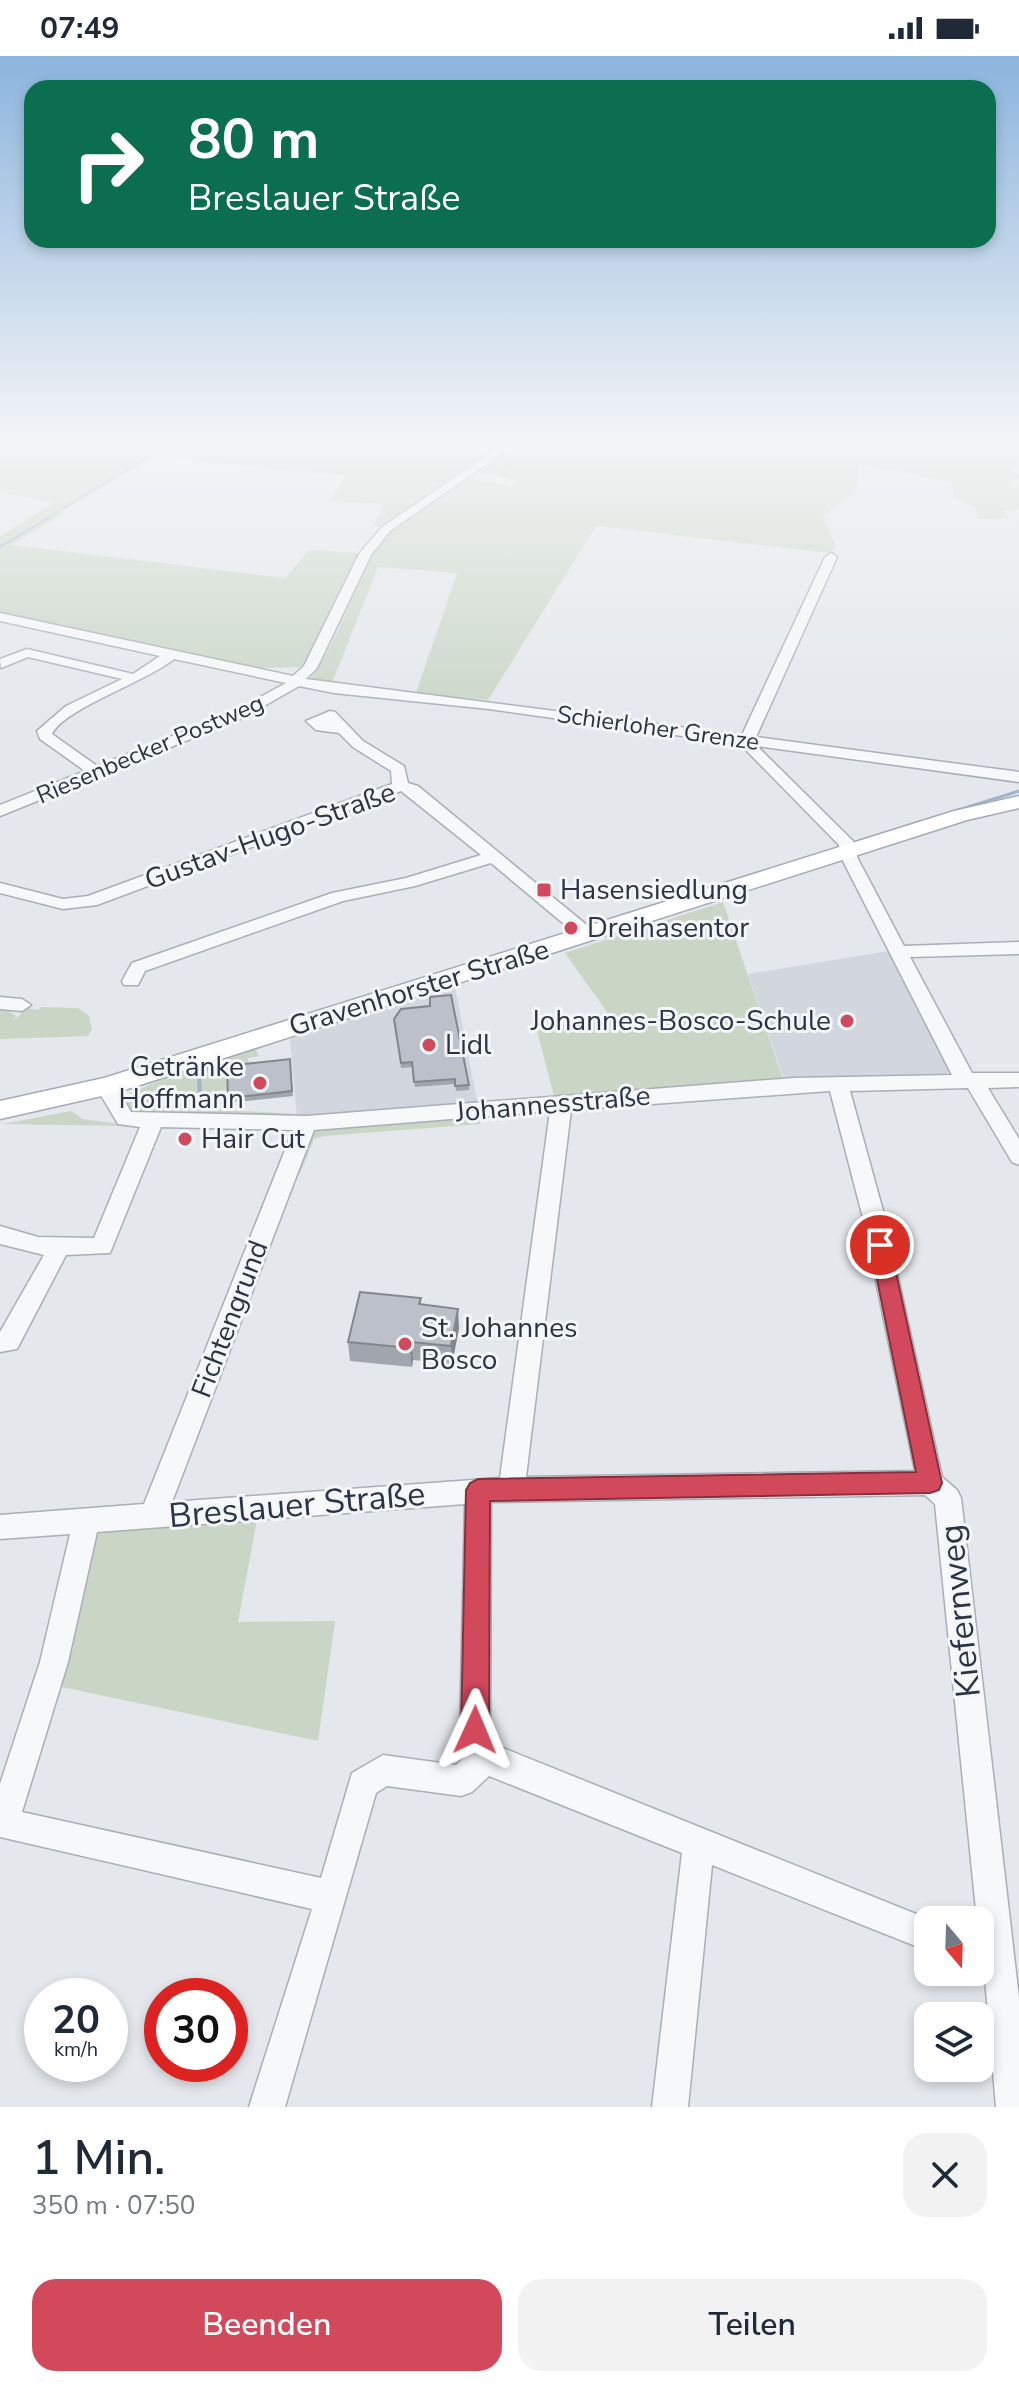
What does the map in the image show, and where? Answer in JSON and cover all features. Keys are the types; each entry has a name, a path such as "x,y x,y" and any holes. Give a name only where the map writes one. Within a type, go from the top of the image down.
{"main road":[{"name":"Gravenhorster Straße","path":"0,1110 106,1087 961,815 1019,802"}],"street":[{"name":"Riesenbecker Postweg","path":"0,811 240,714 297,681 320,651 365,554 380,536"},
{"path":"831,557 747,740 748,745 847,844 969,1080 1019,1157"},
{"name":"Schierloher Grenze","path":"0,617 334,689 489,705 1019,777"},
{"path":"1,664 27,653 134,678"},
{"path":"94,771 45,736 44,731 64,716 134,678 172,653"},
{"path":"343,729 367,750 399,769 400,786"},
{"name":"Gustav-Hugo-Straße","path":"0,888 63,904 91,901 400,786 412,789 588,935"},
{"path":"131,981 138,967 338,897 409,882 495,856"},
{"path":"901,952 1019,948"},
{"path":"0,1003 22,1005"},
{"name":"Johannesstraße","path":"106,1087 121,1117 153,1121 306,1123 838,1084 1019,1080"},
{"name":"Kiefernweg","path":"838,1084 874,1218 930,1483 948,1498 984,1906"},
{"path":"512,1489 561,1105"},
{"path":"0,1235 38,1246 102,1247 153,1121"},
{"name":"Fichtengrund","path":"153,1516 306,1123"},
{"path":"0,1342 9,1342 60,1246"},
{"name":"Breslauer Straße","path":"0,1527 478,1490 930,1483"},
{"path":"478,1490 475,1730 487,1757 500,1765 914,1929"},
{"path":"86,1522 54,1662 3,1823 332,1897"},
{"path":"267,2107 332,1897 363,1784 371,1775 383,1770 461,1781 487,1757"},
{"path":"670,2107 699,1842"},
{"name":"Kiefernweg","path":"994,1986 1014,2107"}],"shaded area":[{"name":"Johannes-Bosco-Schule","path":"894,950 953,1067 946,1075 784,1079 748,974"},
{"path":"455,987 478,1106 297,1118 290,1039"}],"green space":[{"path":"0,536 27,536 12,545 285,578 309,550 360,553 321,639 303,667 259,668 0,614"},
{"path":"387,536 590,536 488,700 416,693 457,573 378,567 332,683 310,679 333,642 361,578"},
{"path":"680,536 832,536 836,546 830,553"},
{"path":"723,902 783,1079 555,1100 537,1031 607,1012 565,953"},
{"path":"17,1007 38,1010 41,1007 78,1008 89,1016 92,1029 88,1036 0,1039 0,1008 11,1008 9,1011 16,1016 12,1022 22,1013 15,1010"},
{"path":"281,1041 256,1050 259,1056 248,1058 249,1069 229,1090 210,1092 211,1109 295,1114 295,1117 143,1116 127,1111 121,1097 168,1077"},
{"path":"71,1111 83,1119 133,1126 3,1124"},
{"path":"480,1115 480,1124 314,1139 300,1174 295,1174 309,1134 316,1126"},
{"path":"257,1520 238,1622 335,1621 318,1741 57,1686 97,1532"}],"building":[{"name":"Lidl","path":"451,995 469,1085 455,1086 455,1079 414,1082 412,1062 401,1063 394,1019 401,1009 430,1006 430,997"},
{"name":"Getränke Hoffmann","path":"290,1059 292,1091 228,1098 227,1066"},
{"path":"360,1292 421,1298 419,1304 458,1309 451,1346 412,1342 410,1348 348,1342"}],"waterway":[{"path":"0,547 19,536"},
{"path":"856,842 1019,791"},
{"path":"200,1098 199,1071 240,1062"}],"place":[{"name":"Hasensiedlung","path":"544,890"},
{"name":"Dreihasentor","path":"571,928"},
{"name":"Johannes-Bosco-Schule","path":"847,1021"},
{"name":"Lidl","path":"429,1045"},
{"name":"Getränke Hoffmann","path":"260,1083"},
{"name":"Hair Cut","path":"185,1139"},
{"name":"St. Johannes Bosco","path":"405,1344"}],"route":[{"path":"475,1730 478,1490 930,1483 880,1245"}]}
